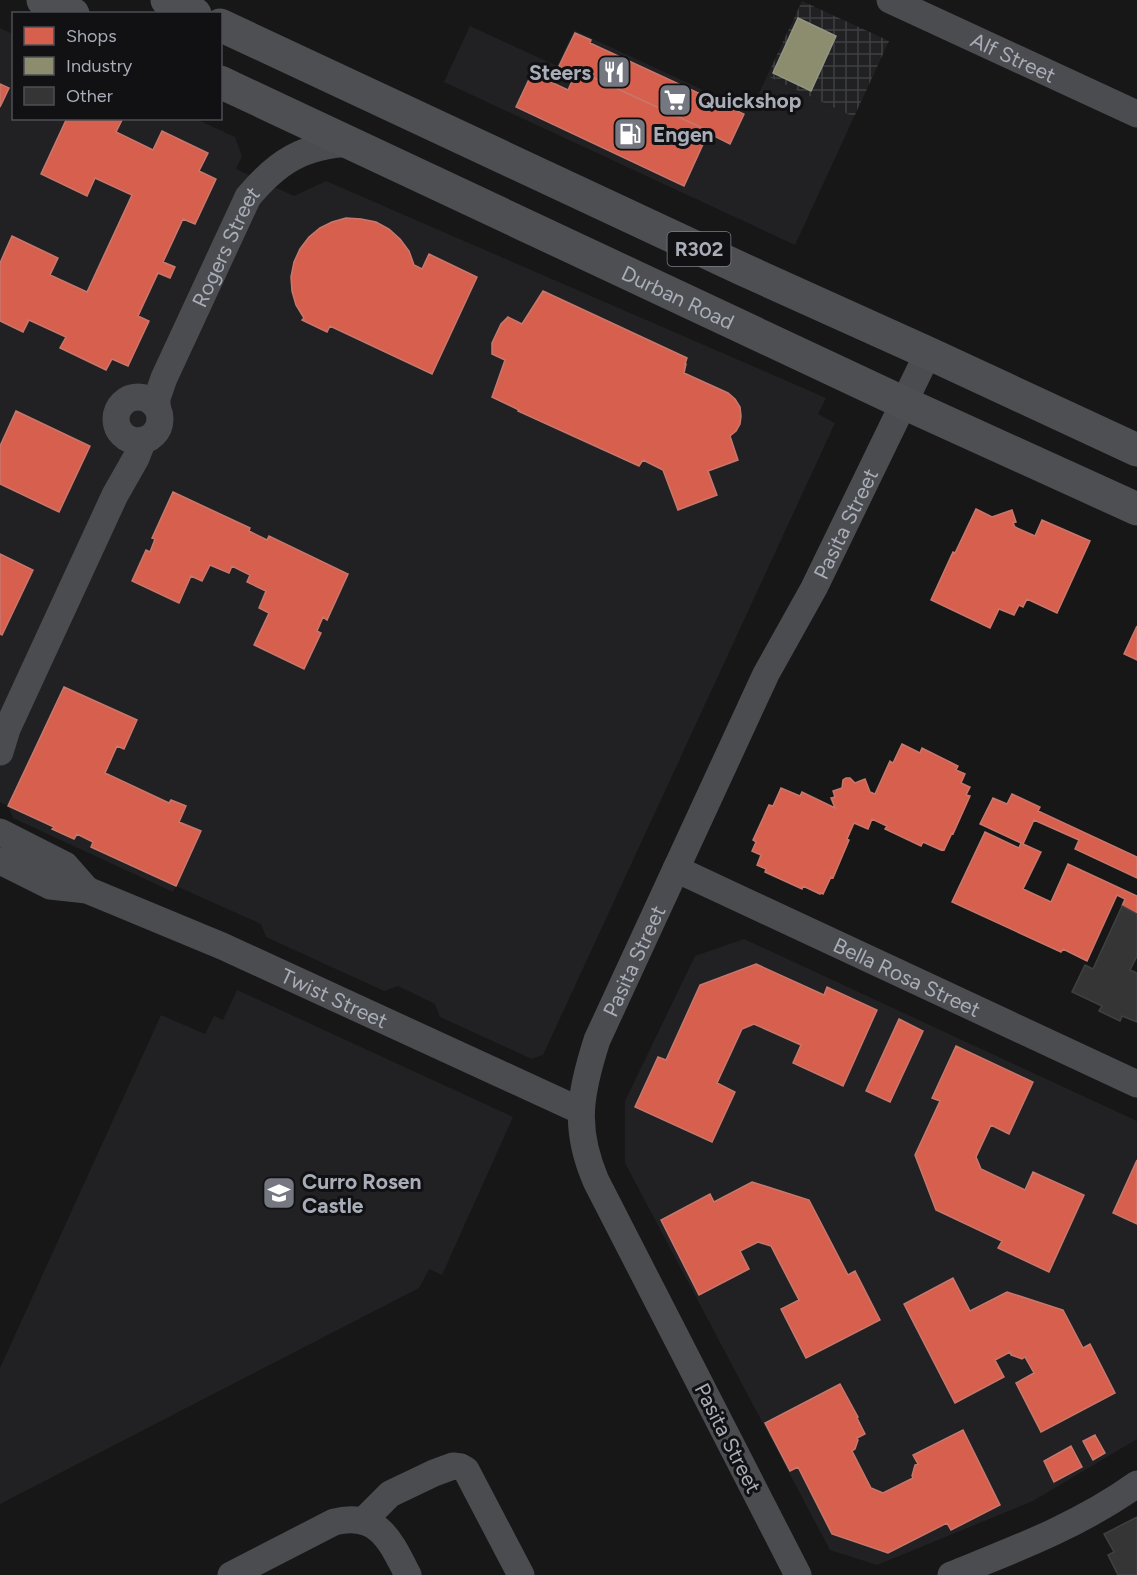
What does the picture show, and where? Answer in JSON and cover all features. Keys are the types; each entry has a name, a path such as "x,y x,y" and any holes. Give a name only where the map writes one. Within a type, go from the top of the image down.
{"main road":[{"path":"43,0 69,12"},
{"path":"167,0 191,12"},
{"name":"R302","path":"222,26 1137,450"},
{"name":"Durban Road","path":"222,83 904,403 1137,509"}],"street":[{"name":"Alf Street","path":"890,0 1137,114"},
{"name":"Rogers Street","path":"157,406 157,398 164,378 248,197 274,169 291,158 309,149 329,144 350,143"},
{"name":"Pasita Street","path":"798,1575 596,1181 585,1150 580,1111 587,1071 597,1040 766,674 814,588 928,353"},
{"path":"143,397 157,406 160,416 158,428 150,437 135,439 121,433 116,419 122,404 128,399 143,397"},
{"path":"2,740 115,495 124,459 135,439"},
{"name":"Twist Street","path":"0,832 65,865 87,890"},
{"name":"Twist Street","path":"0,861 50,885 87,890 232,951 580,1111"},
{"name":"Bella Rosa Street","path":"676,869 1137,1084"},
{"path":"363,1521 390,1494 434,1473 453,1466 460,1467 466,1470 521,1575"},
{"path":"951,1575 1050,1535 1087,1516 1137,1484"},
{"path":"231,1575 334,1522 344,1520 363,1521 384,1533 408,1575"}],"shaded area":[{"path":"802,1 889,41 854,117 767,76"},
{"path":"470,26 557,66 574,30 750,112 767,76 854,117 795,245 444,82"},
{"path":"0,28 12,34 12,120 198,120 235,137 242,156 236,169 294,196 326,181 826,398 818,414 835,423 543,1055 532,1059 440,1017 435,1004 398,986 384,991 266,937 261,924 176,886 173,892 13,818 8,806 0,802"},
{"path":"744,939 1137,1121 1137,1439 1033,1501 877,1565 830,1550 625,1163 625,1101 695,956"},
{"name":"Curro Rosen Castle","path":"237,990 513,1117 442,1275 429,1269 419,1288 0,1504 0,1368 161,1015 205,1034 214,1016 223,1020"}],"building: Shops":[{"path":"575,33 591,40 590,43 744,114 730,144 708,133 709,131 577,70 575,74 559,66"},
{"path":"577,70 709,131 684,186 516,107 532,73 568,90"},
{"path":"0,84 9,88 0,107"},
{"path":"66,120 122,120 116,132 153,150 162,131 208,153 199,171 216,179 195,224 183,219 163,262 175,267 170,278 158,273 138,316 149,321 128,366 112,359 106,370 60,348 66,337 29,320 23,332 0,321 0,263 12,236 58,258 50,275 87,292 132,195 95,178 87,196 41,174"},
{"path":"346,218 376,222 389,229 409,251 414,265 422,269 429,254 477,277 432,374 330,326 327,332 302,320 304,318 296,305 292,291 291,277 294,262 309,237 320,228"},
{"path":"543,291 687,358 684,373 728,393 735,399 740,407 740,424 730,436 738,460 708,471 717,495 678,510 663,470 643,460 639,466 492,397 505,360 492,354 492,343 501,324 508,317 522,324"},
{"path":"16,411 90,446 59,512 0,484 0,446"},
{"path":"173,492 250,528 249,531 267,540 269,536 348,574 327,620 323,617 317,631 321,633 304,669 254,645 269,613 259,608 266,591 247,582 250,575 232,566 229,573 210,565 202,581 191,576 179,603 132,581 146,550 150,552 155,539 152,538"},
{"path":"976,509 992,517 1012,510 1016,522 1013,523 1015,527 1035,536 1042,520 1090,541 1057,613 1027,599 1023,607 1019,605 1014,615 999,609 990,628 931,600"},
{"path":"0,554 33,570 2,635 0,634"},
{"path":"1137,626 1137,660 1124,654"},
{"path":"64,687 137,720 124,749 117,746 105,773 169,803 171,800 186,806 179,822 201,831 176,886 91,847 93,842 77,834 74,839 8,806"},
{"path":"902,744 920,753 922,748 958,766 956,770 965,774 961,783 970,787 966,795 970,796 944,850 923,842 921,846 885,829 887,826 872,819 868,829 854,823 833,878 831,877 823,894 803,886 802,889 765,872 766,869 757,865 761,855 752,851 756,842 753,840 769,805 773,806 781,788 800,796 802,792 835,808 831,798 835,797 833,791 842,788 843,780 846,778 850,778 855,783 865,779 870,792 875,794 890,761 893,763"},
{"path":"1012,794 1040,807 1038,811 1137,857 1137,878 1075,849 1079,840 1034,820 1023,844 1041,852 1023,889 1051,902 1068,864 1137,896 1137,914 1122,906 1125,899 1117,895 1087,961 1063,949 1061,952 952,902 985,832 1019,848 1021,843 980,824 993,798 1007,804"},
{"path":"756,964 824,995 827,987 877,1010 843,1086 793,1063 801,1045 754,1024 742,1029 717,1083 735,1092 712,1142 635,1107 658,1057 666,1060 700,985"},
{"path":"899,1019 923,1031 890,1102 866,1091"},
{"path":"956,1046 1033,1082 1009,1134 991,1125 976,1157 981,1169 1025,1190 1033,1172 1084,1195 1049,1272 998,1248 1002,1241 936,1210 915,1155 940,1101 932,1098"},
{"path":"1137,1160 1137,1224 1113,1213"},
{"path":"752,1182 809,1200 848,1275 855,1271 880,1320 806,1358 781,1309 799,1300 771,1246 758,1242 740,1251 749,1269 699,1295 661,1220 710,1194 714,1202"},
{"path":"953,1278 970,1311 1007,1292 1063,1310 1083,1348 1090,1344 1115,1393 1041,1432 1016,1383 1034,1373 1025,1357 1022,1359 1011,1355 1010,1352 995,1360 1004,1377 955,1403 904,1304"},
{"path":"840,1384 865,1434 857,1438 855,1449 852,1451 871,1488 883,1493 913,1478 915,1465 918,1464 913,1455 963,1430 1000,1505 951,1530 947,1523 888,1553 832,1534 798,1467 790,1471 765,1423"},
{"path":"1095,1435 1105,1453 1093,1460 1083,1441"},
{"path":"1071,1446 1082,1467 1054,1482 1044,1461"}],"building: Industry":[{"path":"798,18 836,36 811,91 773,73"}],"building: Other":[{"path":"1122,906 1137,914 1137,956 1130,970 1137,973 1137,1022 1122,1016 1120,1021 1099,1011 1102,1006 1072,992 1085,965 1093,969"},
{"path":"1137,1517 1137,1575 1118,1575 1108,1555 1114,1552 1104,1534"}],"place":[{"name":"Steers","path":"614,72"},
{"name":"Quickshop","path":"675,100"},
{"name":"Engen","path":"630,134"},
{"name":"Curro Rosen Castle","path":"279,1193"}]}
